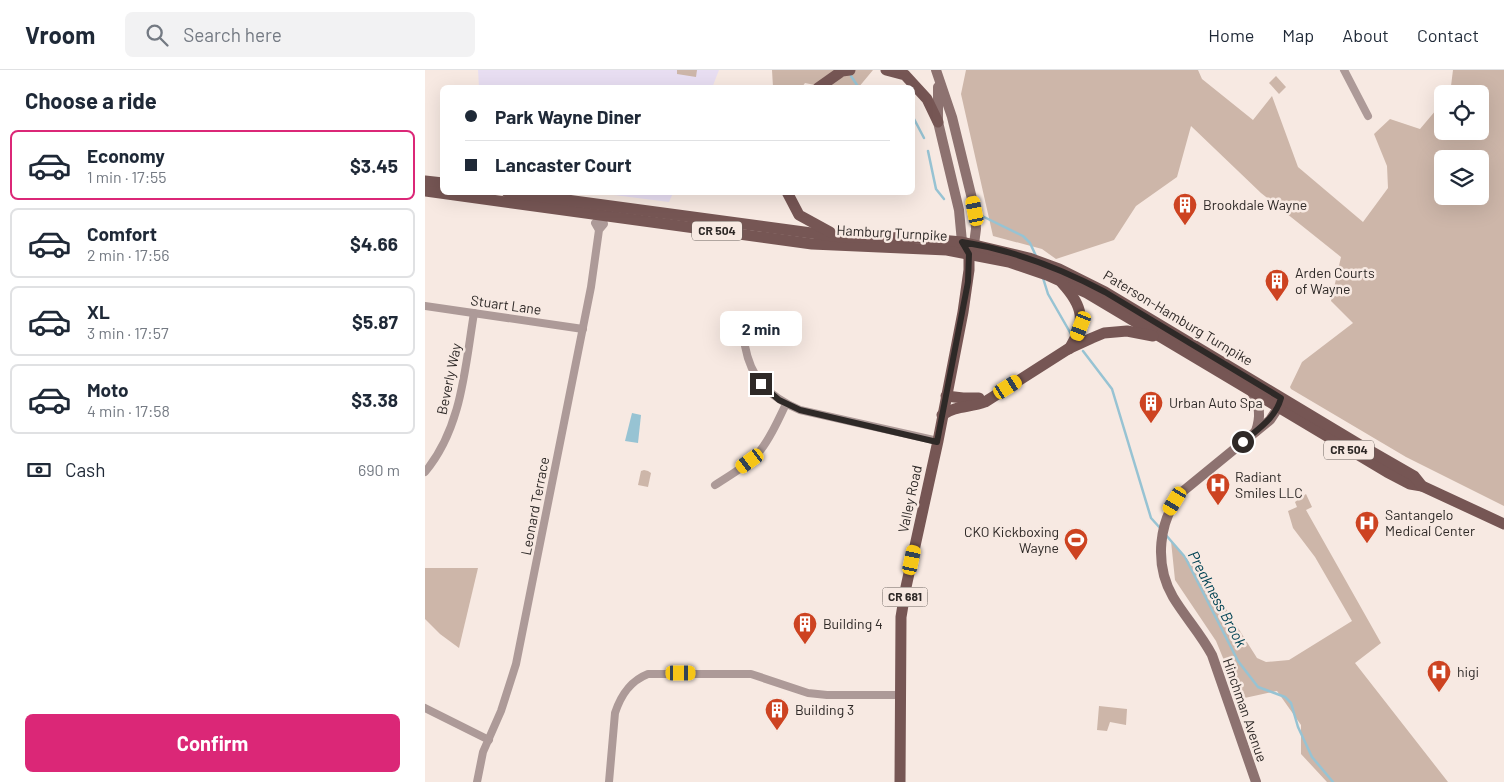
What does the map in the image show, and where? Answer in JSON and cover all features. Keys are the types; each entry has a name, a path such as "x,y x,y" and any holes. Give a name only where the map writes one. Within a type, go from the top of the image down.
{"main road":[{"path":"822,85 842,71 850,70"},
{"path":"886,70 905,75 915,85"},
{"path":"915,85 927,98 939,122"},
{"path":"425,181 440,183"},
{"name":"Hamburg Turnpike","path":"425,191 440,193"},
{"name":"Hamburg Turnpike","path":"453,195 812,244 971,249 1009,262 1039,266 1047,275 1096,298 1253,392 1280,403 1387,472 1409,484 1421,486 1504,524"},
{"name":"Paterson-Hamburg Turnpike","path":"529,195 841,237 917,238 962,242 971,249 1029,258 1039,266 1079,278 1105,292 1280,403"},
{"path":"789,195 799,215 841,237"},
{"name":"Valley Road","path":"900,782 901,617 966,294 971,249"},
{"path":"1059,280 1071,293 1080,310 1081,326 1068,349"},
{"path":"942,415 955,407 978,405 985,402 1068,349 1092,338 1113,332 1127,331 1163,339"},
{"path":"946,396 975,399 996,394"}],"street":[{"path":"1343,70 1368,116"},
{"name":"Valley Road","path":"937,73 939,122 959,210 962,242"},
{"name":"Valley Road","path":"937,73 952,117 973,200 977,223 971,249"},
{"name":"Leonard Terrace","path":"477,782 483,752 501,711 516,664 583,329 599,230 595,223 602,216"},
{"name":"Stuart Lane","path":"425,306 583,329"},
{"name":"Beverly Way","path":"425,472 438,453 459,402 474,313"},
{"path":"745,346 747,360 761,384 786,404 800,410 937,442"},
{"path":"1253,392 1260,414 1256,431"},
{"name":"Hinchman Avenue","path":"1256,782 1212,655 1173,596 1161,561 1163,530 1169,511 1183,492 1270,420 1280,403"},
{"path":"715,485 750,461 759,452 786,404"},
{"path":"609,782 615,713 624,693 635,681 648,674 751,674 808,693 827,695 900,695"},
{"path":"425,708 489,740"}],"shaded area":[{"path":"478,70 719,70 713,85 479,85"},
{"path":"677,70 697,70 696,77 677,74"},
{"path":"772,70 873,70 860,85 814,85 805,83 804,85 773,85"},
{"path":"966,70 1198,70 1202,79 1253,120 1272,96 1298,167 1363,222 1388,188 1387,166 1374,134 1390,119 1420,129 1434,112 1434,140 1489,140 1489,85 1451,85 1453,70 1504,70 1504,506 1406,457 1291,389 1290,387 1302,362 1353,323 1331,301 1341,257 1261,193 1191,126 1177,177 1136,206 1114,240 1056,259 1042,249 993,236 961,94"},
{"path":"1276,76 1286,87 1279,94 1269,83"},
{"path":"614,195 672,195 669,202"},
{"path":"644,470 651,473 648,487 638,485 641,471"},
{"path":"1306,494 1312,507 1306,510 1381,643 1355,663 1448,782 1327,782 1301,754 1301,725 1277,691 1240,699 1216,641 1175,580 1171,541 1216,593 1257,658 1266,662 1289,660 1352,621 1315,557 1293,528 1288,511 1297,507 1295,502"},
{"path":"425,568 478,568 459,648 440,634 425,619"},
{"path":"1099,706 1127,709 1126,725 1110,722 1107,731 1097,730"}],"water":[{"path":"632,413 641,415 638,443 625,441"}],"waterway":[{"name":"Preakness Brook","path":"851,76 857,85"},
{"name":"Preakness Brook","path":"915,121 924,138"},
{"name":"Preakness Brook","path":"928,151 936,189 944,199"},
{"name":"Preakness Brook","path":"980,215 1023,236 1030,243 1036,256"},
{"name":"Preakness Brook","path":"1043,278 1048,294 1071,334"},
{"name":"Preakness Brook","path":"1083,351 1112,389 1151,518 1160,528"},
{"name":"Preakness Brook","path":"1165,534 1185,557 1238,661 1258,687 1285,697 1291,703 1298,727 1312,757 1333,782"}],"place":[{"name":"Brookdale Wayne","path":"1185,226"},
{"name":"Arden Courts of Wayne","path":"1277,302"},
{"name":"Urban Auto Spa","path":"1151,424"},
{"name":"Radiant Smiles LLC","path":"1218,506"},
{"name":"Santangelo Medical Center","path":"1367,544"},
{"name":"CKO Kickboxing Wayne","path":"1076,561"},
{"name":"Building 4","path":"805,645"},
{"name":"higi","path":"1439,693"},
{"name":"Building 3","path":"777,731"}],"route":[{"path":"761,384 779,400 800,410 937,442 968,282 969,254 962,242 1010,252 1079,278 1281,398 1279,408 1270,420 1243,442"}]}
